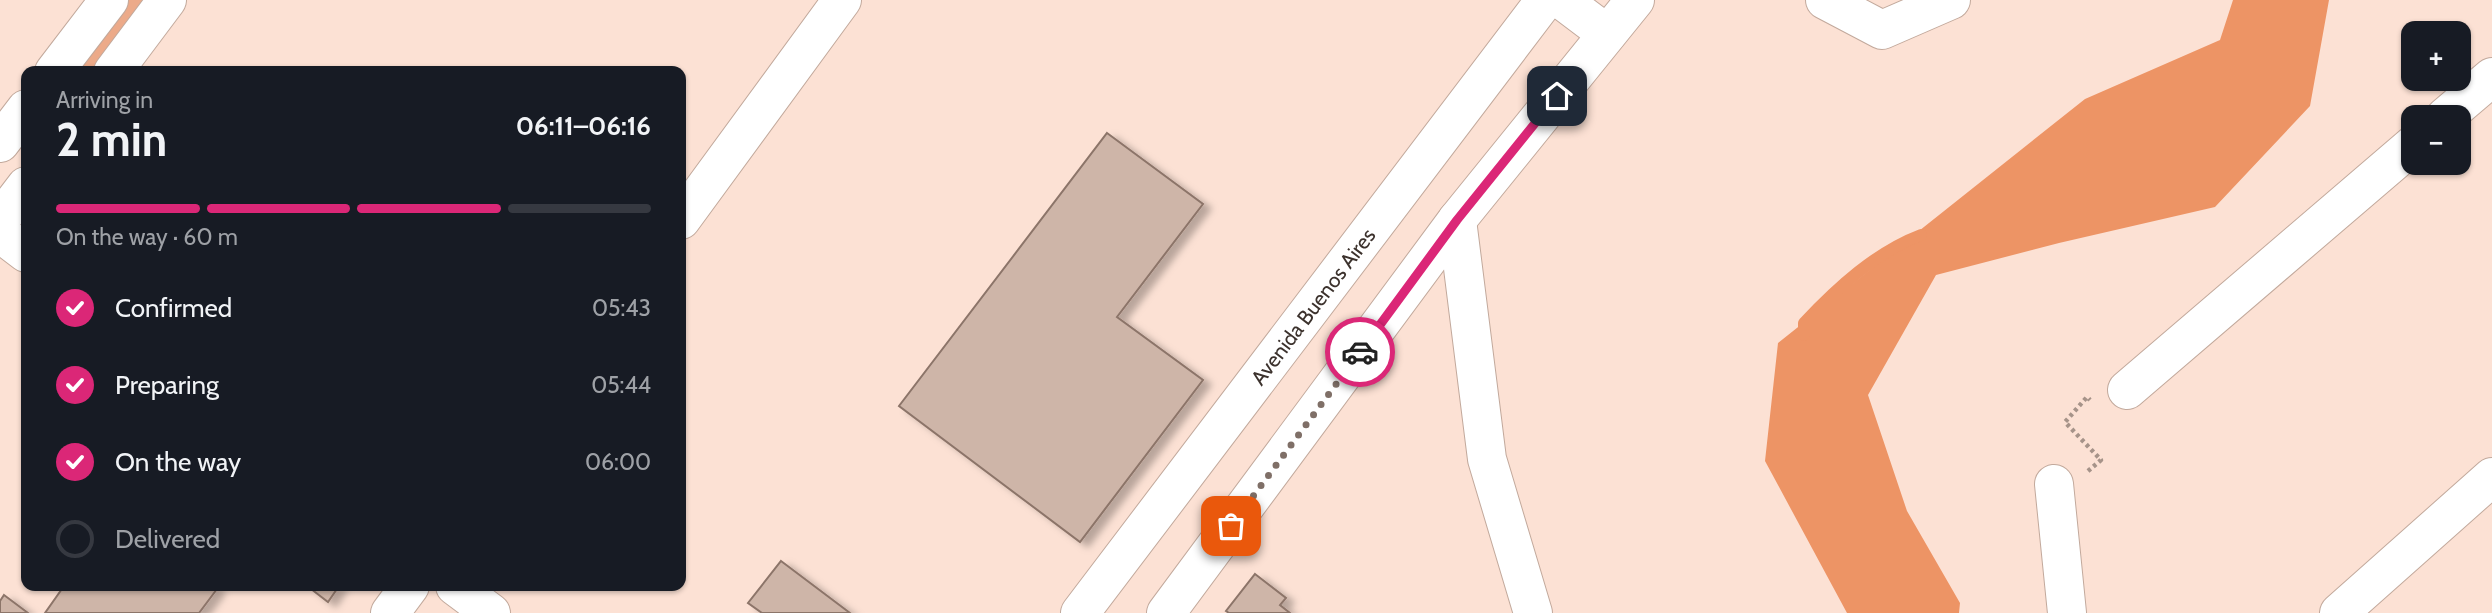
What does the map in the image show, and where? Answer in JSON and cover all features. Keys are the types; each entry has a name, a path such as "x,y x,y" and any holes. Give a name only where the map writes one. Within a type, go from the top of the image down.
{"street":[{"path":"59,66 109,0"},
{"path":"118,66 167,0"},
{"path":"686,213 842,0"},
{"name":"Avenida Buenos Aires","path":"1080,613 1545,0"},
{"path":"1562,0 1607,34"},
{"path":"1166,613 1457,220 1635,0"},
{"path":"1825,0 1882,30 1951,0"},
{"path":"2459,105 2492,77"},
{"path":"0,143 21,116"},
{"path":"2111,398 2401,155"},
{"path":"0,220 21,193"},
{"path":"1457,220 1487,459 1534,613"},
{"path":"0,233 21,249"},
{"path":"2340,613 2492,477"},
{"path":"2067,613 2069,479"},
{"path":"390,613 406,591"},
{"path":"462,591 491,613"}],"path":[{"path":"2069,479 2101,460 2065,422 2087,397 2111,398"}],"shaded area":[{"path":"129,0 146,0 96,66 79,66"},
{"path":"2233,0 2329,0 2310,106 2215,207 1936,275 1868,395 1907,511 1960,603 1959,613 1847,613 1765,461 1778,343 2085,99 2220,40"}],"building":[{"path":"1107,133 1203,204 1117,317 1203,380 1080,542 899,406"},
{"path":"781,561 850,613 762,613 748,603"},
{"path":"1255,574 1286,598 1280,605 1290,613 1226,611"},
{"path":"60,591 216,591 199,613 45,613"},
{"path":"314,591 336,591 328,602"},
{"path":"4,595 28,613 0,613 0,601"}],"waterway":[{"path":"1804,335 1804,323 1844,284 1888,251 1921,235"}],"way so far":[{"path":"1231,526 1360,352"}],"route":[{"path":"1360,352 1457,220 1557,96"}]}
